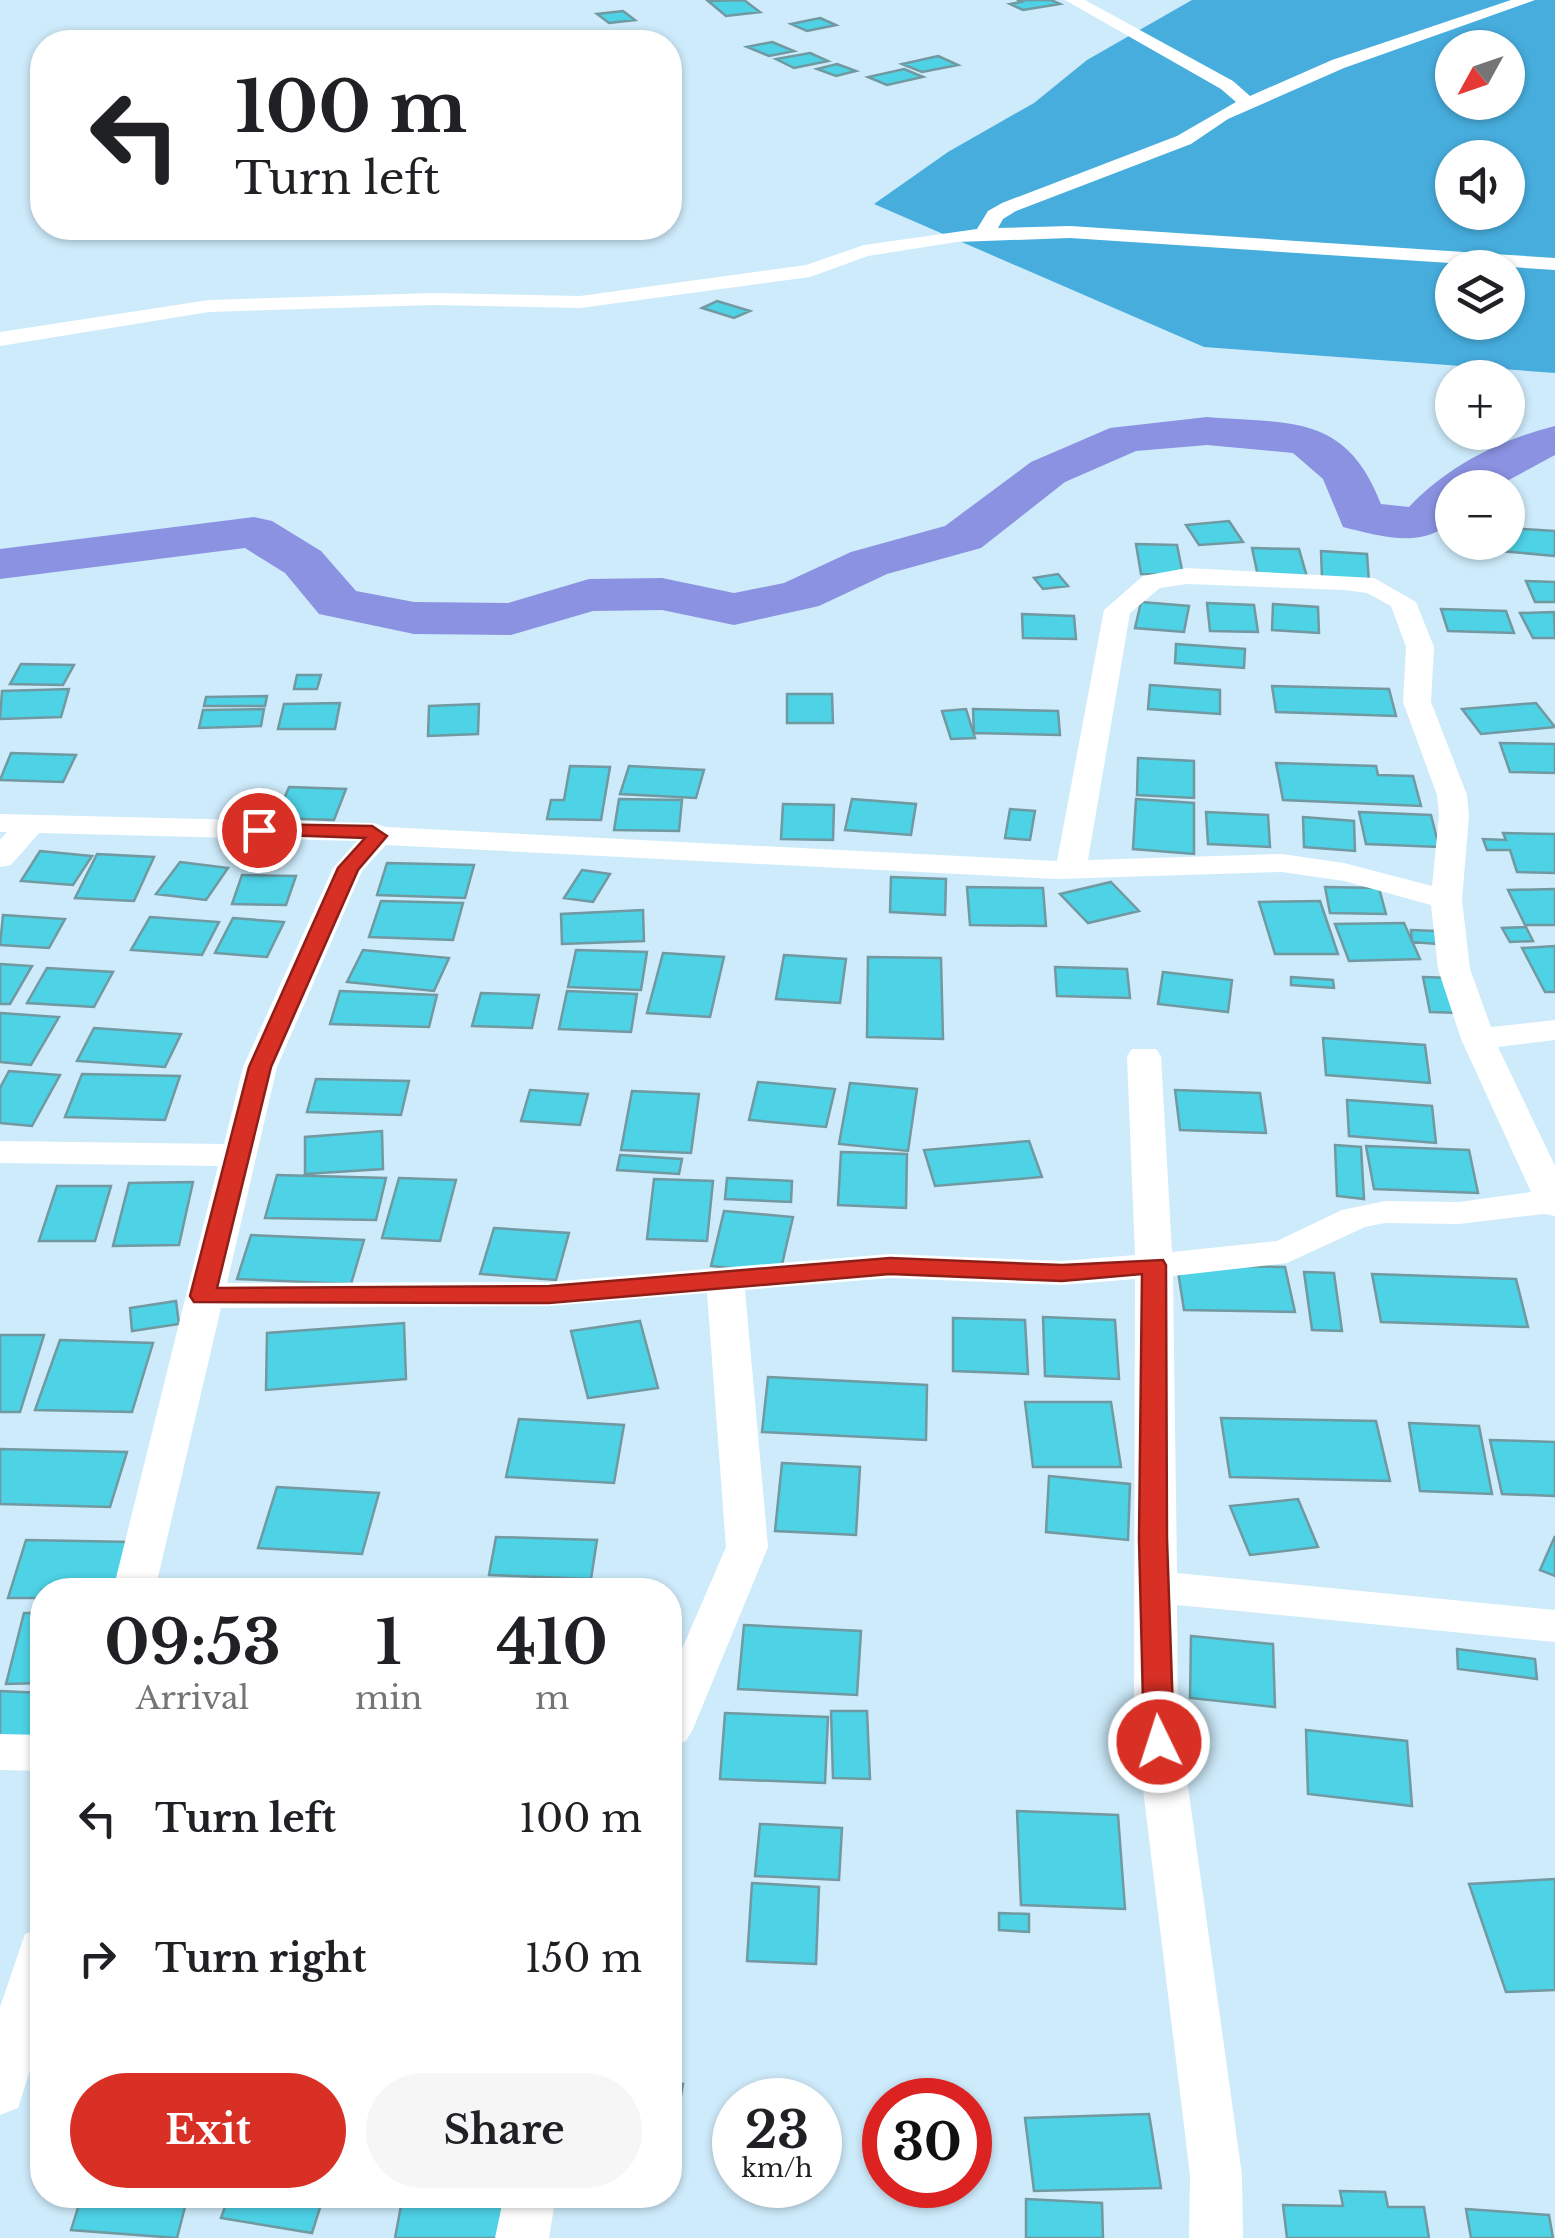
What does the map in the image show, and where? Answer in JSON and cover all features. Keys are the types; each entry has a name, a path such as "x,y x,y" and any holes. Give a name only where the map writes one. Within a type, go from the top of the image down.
{"street":[{"path":"1073,0 1227,85 1250,104"},
{"path":"984,235 995,215 1010,207 1184,140 1222,115 1338,64 1527,0"},
{"path":"0,339 209,306 434,299 580,302 810,271 864,251 984,235 1070,232 1555,264"},
{"path":"202,1296 549,1294 890,1266 1062,1273 1287,1251 1354,1218 1385,1212 1459,1213 1554,1203 1478,1039 1454,969 1446,900 1454,816 1452,795 1417,702 1420,647 1403,602 1374,586 1344,582 1187,576 1152,582 1117,610 1071,868"},
{"path":"0,858 15,823 372,832 378,836 982,864 1046,871 1280,863 1338,869 1446,900"},
{"path":"137,1578 260,1067 348,868 378,836"},
{"path":"1478,1039 1555,1030"},
{"path":"1144,1056 1154,1265 1156,1715 1216,2175 1216,2238"},
{"path":"0,1152 238,1155"},
{"path":"682,1700 747,1546 725,1280"},
{"path":"1156,1587 1555,1626"},
{"path":"0,1752 30,1753"},
{"path":"0,2092 30,1990"},
{"path":"522,2238 528,2208"}],"shaded area":[{"path":"1192,0 1555,0 1555,373 1525,371 1525,360 1435,360 1435,364 1204,347 874,204 948,152 1034,103 1087,60"}],"building":[{"path":"744,0 760,12 726,16 708,1"},
{"path":"1017,0 1051,0 1060,4 1023,10 1010,4 1021,2"},
{"path":"623,11 635,20 609,23 597,14"},
{"path":"820,18 836,25 807,31 791,24"},
{"path":"772,42 794,51 769,56 747,47"},
{"path":"810,53 828,61 794,68 776,59"},
{"path":"938,56 958,65 922,72 902,64"},
{"path":"837,64 856,71 836,76 817,69"},
{"path":"904,69 923,77 887,85 868,77"},
{"path":"717,301 750,311 734,318 702,308"},
{"path":"1229,521 1243,542 1199,545 1186,525"},
{"path":"1525,529 1555,531 1555,556 1525,553"},
{"path":"1136,544 1177,545 1183,575 1141,574"},
{"path":"1252,548 1299,549 1307,577 1258,576"},
{"path":"1321,551 1367,554 1369,582 1322,578"},
{"path":"1058,574 1068,586 1043,589 1034,578"},
{"path":"1526,581 1555,582 1555,602 1535,602"},
{"path":"1141,602 1189,606 1184,632 1135,628"},
{"path":"1207,603 1254,605 1258,632 1210,631"},
{"path":"1273,604 1318,607 1319,633 1272,630"},
{"path":"1441,609 1506,611 1514,633 1448,631"},
{"path":"1554,612 1555,638 1533,638 1520,613"},
{"path":"1022,614 1074,616 1076,639 1023,638"},
{"path":"1176,644 1245,649 1244,668 1175,663"},
{"path":"21,664 74,665 63,685 10,684"},
{"path":"297,675 321,675 317,689 294,689"},
{"path":"1150,685 1220,690 1220,714 1148,709"},
{"path":"1272,686 1389,689 1396,716 1276,712"},
{"path":"69,689 61,717 0,719 2,691"},
{"path":"787,694 832,694 833,723 787,723"},
{"path":"267,696 265,706 204,706 206,697"},
{"path":"340,703 335,729 278,729 284,704"},
{"path":"1536,703 1555,727 1481,734 1462,709"},
{"path":"479,704 478,734 428,736 429,706"},
{"path":"264,709 261,726 199,728 203,710"},
{"path":"966,709 975,738 951,739 942,711"},
{"path":"973,709 1058,711 1060,735 974,733"},
{"path":"1500,743 1555,744 1555,773 1510,772"},
{"path":"11,753 76,755 63,782 0,780"},
{"path":"1138,758 1194,761 1194,798 1137,795"},
{"path":"1276,763 1376,766 1378,775 1413,776 1421,806 1283,800"},
{"path":"570,766 610,767 601,820 547,819 551,800 564,800"},
{"path":"629,766 704,770 696,798 620,794"},
{"path":"289,787 346,789 334,820 276,818"},
{"path":"619,799 682,800 679,831 614,830"},
{"path":"852,799 916,804 911,835 845,830"},
{"path":"1136,799 1194,803 1194,854 1133,849"},
{"path":"783,804 834,805 833,840 781,839"},
{"path":"1010,809 1035,811 1030,840 1005,838"},
{"path":"1206,812 1268,815 1270,847 1208,844"},
{"path":"1359,812 1431,815 1439,847 1366,844"},
{"path":"1303,817 1354,821 1355,851 1304,847"},
{"path":"1503,833 1555,834 1555,873 1517,872 1510,850 1487,850 1483,839 1506,840"},
{"path":"40,851 92,856 73,885 21,881"},
{"path":"97,854 154,857 134,901 75,898"},
{"path":"180,862 228,868 206,900 156,894"},
{"path":"387,863 474,865 465,898 377,895"},
{"path":"582,870 610,874 593,902 564,898"},
{"path":"242,875 296,876 286,905 232,904"},
{"path":"891,877 946,879 945,915 890,912"},
{"path":"1111,882 1139,911 1088,923 1060,894"},
{"path":"967,887 1043,888 1046,926 970,925"},
{"path":"1325,887 1379,888 1386,914 1330,913"},
{"path":"1555,889 1555,925 1525,925 1508,890"},
{"path":"381,901 463,903 453,940 369,937"},
{"path":"1320,901 1338,954 1275,954 1259,902"},
{"path":"643,910 644,941 562,944 561,914"},
{"path":"3,915 65,919 49,948 0,945"},
{"path":"150,917 219,922 202,955 131,950"},
{"path":"233,918 284,922 267,957 215,953"},
{"path":"1404,923 1420,959 1349,961 1335,924"},
{"path":"1526,927 1533,941 1510,942 1502,928"},
{"path":"1411,930 1435,931 1437,944 1412,942"},
{"path":"1555,946 1555,992 1545,992 1522,948"},
{"path":"363,950 449,958 434,991 347,982"},
{"path":"576,950 647,952 641,990 568,987"},
{"path":"663,953 724,957 710,1017 647,1013"},
{"path":"784,955 846,959 840,1003 776,999"},
{"path":"868,957 941,958 943,1039 867,1037"},
{"path":"0,964 32,966 10,1004 0,1004"},
{"path":"1055,967 1127,969 1130,998 1057,996"},
{"path":"47,968 113,972 94,1007 27,1003"},
{"path":"1163,972 1232,980 1228,1012 1158,1004"},
{"path":"1291,977 1333,980 1334,988 1291,985"},
{"path":"1423,977 1455,978 1463,1013 1430,1012"},
{"path":"340,991 437,995 429,1027 330,1024"},
{"path":"567,991 637,994 631,1032 559,1029"},
{"path":"481,993 539,995 532,1028 472,1026"},
{"path":"0,1013 59,1017 31,1065 0,1062"},
{"path":"94,1028 181,1034 165,1067 77,1061"},
{"path":"1323,1038 1425,1045 1430,1083 1326,1075"},
{"path":"9,1071 60,1075 32,1126 0,1123 0,1088"},
{"path":"82,1074 180,1076 165,1120 65,1117"},
{"path":"316,1079 409,1081 401,1115 307,1112"},
{"path":"758,1082 835,1089 826,1127 749,1120"},
{"path":"850,1083 917,1089 908,1151 839,1144"},
{"path":"530,1090 588,1094 580,1125 521,1121"},
{"path":"1175,1090 1260,1093 1266,1133 1180,1130"},
{"path":"632,1091 699,1094 691,1153 621,1150"},
{"path":"1347,1100 1432,1106 1436,1143 1349,1136"},
{"path":"382,1131 383,1169 305,1174 305,1137"},
{"path":"1029,1141 1042,1177 935,1186 924,1150"},
{"path":"1335,1145 1361,1147 1364,1199 1337,1196"},
{"path":"1366,1146 1469,1150 1478,1193 1374,1189"},
{"path":"841,1152 907,1154 906,1208 838,1205"},
{"path":"620,1155 682,1159 679,1174 617,1170"},
{"path":"277,1175 386,1178 376,1220 265,1218"},
{"path":"399,1178 456,1180 440,1241 382,1238"},
{"path":"727,1178 792,1181 791,1202 725,1199"},
{"path":"654,1179 713,1181 707,1241 647,1239"},
{"path":"193,1182 179,1245 113,1246 129,1183"},
{"path":"57,1186 111,1186 95,1241 39,1241"},
{"path":"724,1211 793,1217 780,1273 711,1266"},
{"path":"494,1228 569,1233 556,1280 480,1274"},
{"path":"251,1235 364,1240 351,1284 237,1279"},
{"path":"1177,1265 1285,1267 1295,1312 1184,1310"},
{"path":"1304,1272 1334,1273 1342,1331 1312,1330"},
{"path":"1372,1274 1516,1279 1528,1327 1381,1322"},
{"path":"176,1301 179,1324 132,1331 130,1308"},
{"path":"1043,1317 1115,1320 1119,1379 1045,1376"},
{"path":"953,1318 1025,1320 1028,1374 953,1371"},
{"path":"640,1321 658,1388 588,1398 571,1331"},
{"path":"404,1323 406,1379 266,1390 267,1333"},
{"path":"0,1335 44,1335 20,1412 0,1412"},
{"path":"60,1340 153,1343 132,1412 35,1410"},
{"path":"768,1377 927,1385 926,1440 762,1432"},
{"path":"1025,1402 1111,1402 1121,1467 1033,1467"},
{"path":"1221,1418 1376,1421 1390,1481 1230,1477"},
{"path":"519,1419 624,1425 614,1483 506,1477"},
{"path":"1409,1423 1479,1426 1492,1494 1420,1491"},
{"path":"1490,1440 1555,1442 1555,1496 1502,1494"},
{"path":"0,1449 127,1452 110,1507 0,1504"},
{"path":"782,1463 860,1467 856,1535 775,1531"},
{"path":"1049,1476 1130,1484 1128,1540 1046,1532"},
{"path":"277,1487 379,1493 362,1554 258,1548"},
{"path":"1298,1499 1318,1547 1250,1555 1230,1506"},
{"path":"1555,1536 1555,1576 1540,1570"},
{"path":"496,1537 597,1540 591,1578 489,1575"},
{"path":"26,1540 132,1542 122,1578 30,1578 30,1598 8,1598"},
{"path":"24,1613 30,1613 30,1683 6,1684"},
{"path":"744,1625 861,1631 857,1695 738,1689"},
{"path":"1191,1636 1273,1644 1275,1707 1190,1698"},
{"path":"1457,1649 1535,1659 1537,1679 1458,1669"},
{"path":"0,1691 30,1692 30,1737 0,1736"},
{"path":"831,1711 867,1711 870,1779 833,1778"},
{"path":"725,1713 828,1717 825,1783 720,1779"},
{"path":"1306,1730 1407,1741 1412,1806 1308,1794"},
{"path":"1017,1811 1118,1815 1125,1909 1021,1905"},
{"path":"760,1824 842,1828 839,1880 755,1876"},
{"path":"1555,1879 1555,1990 1506,1992 1469,1884"},
{"path":"752,1883 819,1887 816,1964 747,1961"},
{"path":"999,1913 1029,1914 1029,1932 999,1930"},
{"path":"1149,2114 1161,2188 1034,2191 1025,2118"},
{"path":"1340,2191 1385,2192 1388,2207 1424,2207 1429,2238 1287,2238 1283,2205 1343,2206"},
{"path":"1026,2199 1102,2203 1103,2238 1026,2238"},
{"path":"78,2208 185,2208 177,2238 71,2230"},
{"path":"225,2208 320,2208 312,2233 221,2218"},
{"path":"401,2208 511,2208 507,2238 395,2238"},
{"path":"1466,2209 1549,2215 1553,2238 1471,2238"}],"waterway":[{"path":"0,564 254,532 303,562 338,603 414,618 511,619 589,595 662,594 734,609 800,595 869,563 963,537 1048,472 1127,438 1207,431 1306,440 1345,473 1361,516 1421,524 1435,509"},
{"path":"1489,470 1526,448 1555,440"}],"route":[{"path":"259,830 372,832 378,836 348,868 260,1067 202,1296 549,1294 890,1266 1062,1273 1154,1265 1153,1539 1159,1742"}]}
